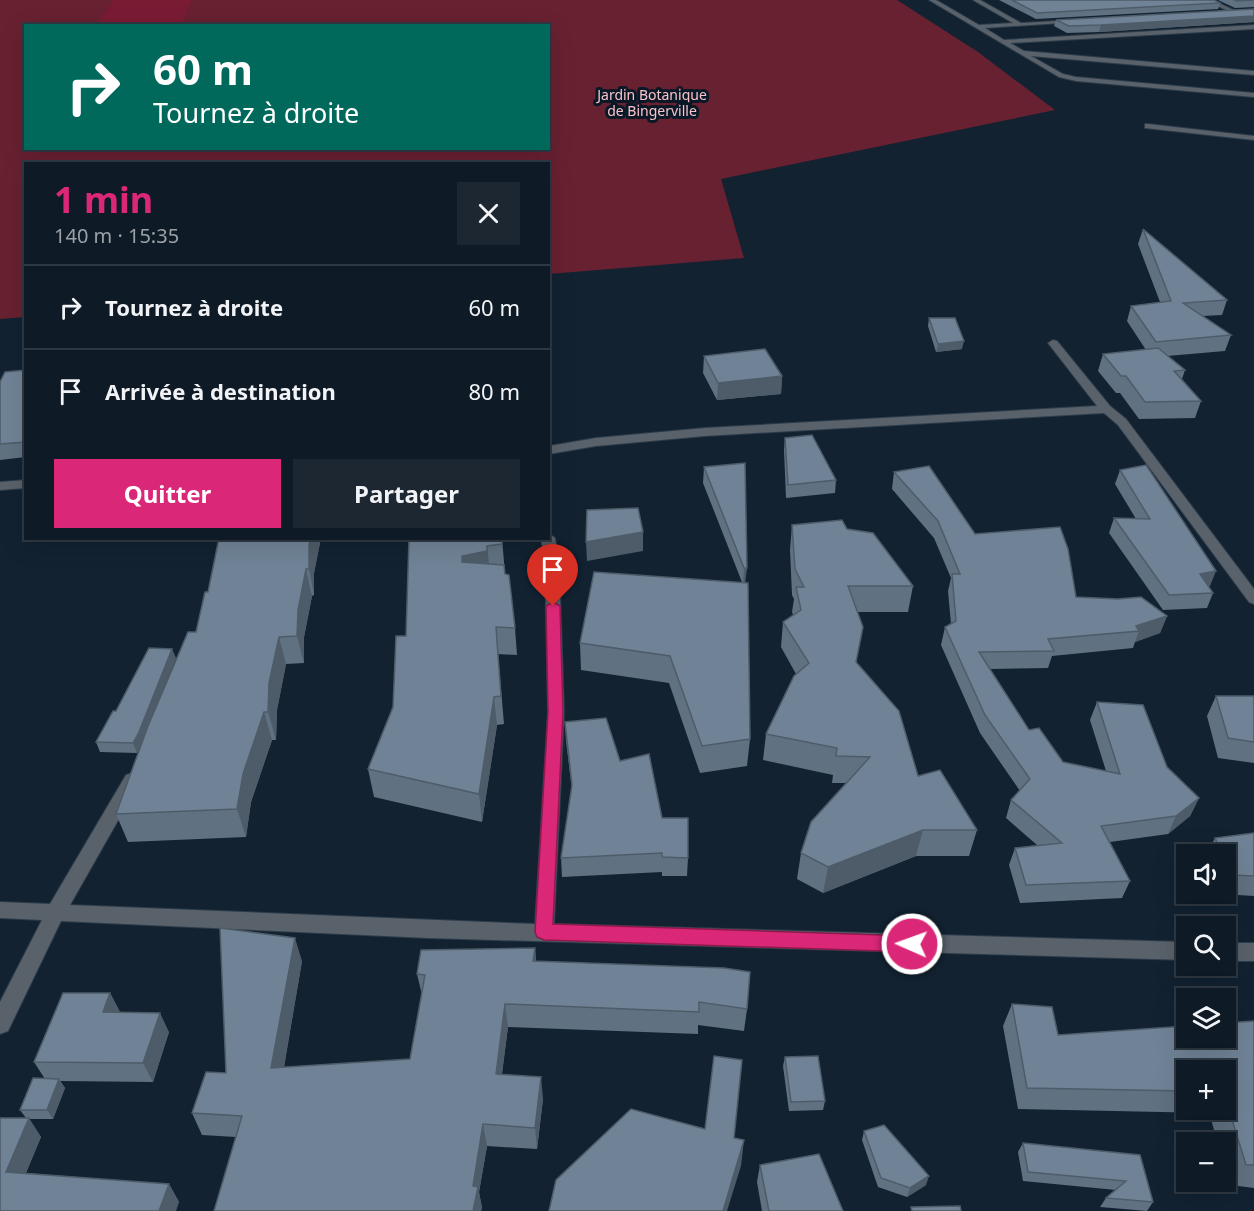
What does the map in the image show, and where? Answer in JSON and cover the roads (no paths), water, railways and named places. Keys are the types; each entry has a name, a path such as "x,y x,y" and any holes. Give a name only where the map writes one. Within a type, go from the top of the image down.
{"street":[{"path":"932,0 1061,76 1076,80 1254,96"},
{"path":"1208,0 1221,0"},
{"path":"1208,0 1235,12"},
{"path":"977,1 1020,25"},
{"path":"977,1 990,1"},
{"path":"1211,14 1245,12"},
{"path":"978,27 1080,21"},
{"path":"1003,42 1254,27"},
{"path":"1021,52 1254,73"},
{"path":"1148,126 1254,138"},
{"path":"1053,343 1106,409 1122,422 1254,599"},
{"path":"550,450 596,442 705,432 1106,409"},
{"path":"0,486 24,484"},
{"path":"544,932 556,712 552,563 548,540"},
{"path":"0,1024 56,912 142,763"},
{"path":"0,910 223,921 1176,951"},
{"path":"1236,952 1254,952"}],"park label":[{"name":"Jardin Botanique de Bingerville","path":"652,104"}]}
